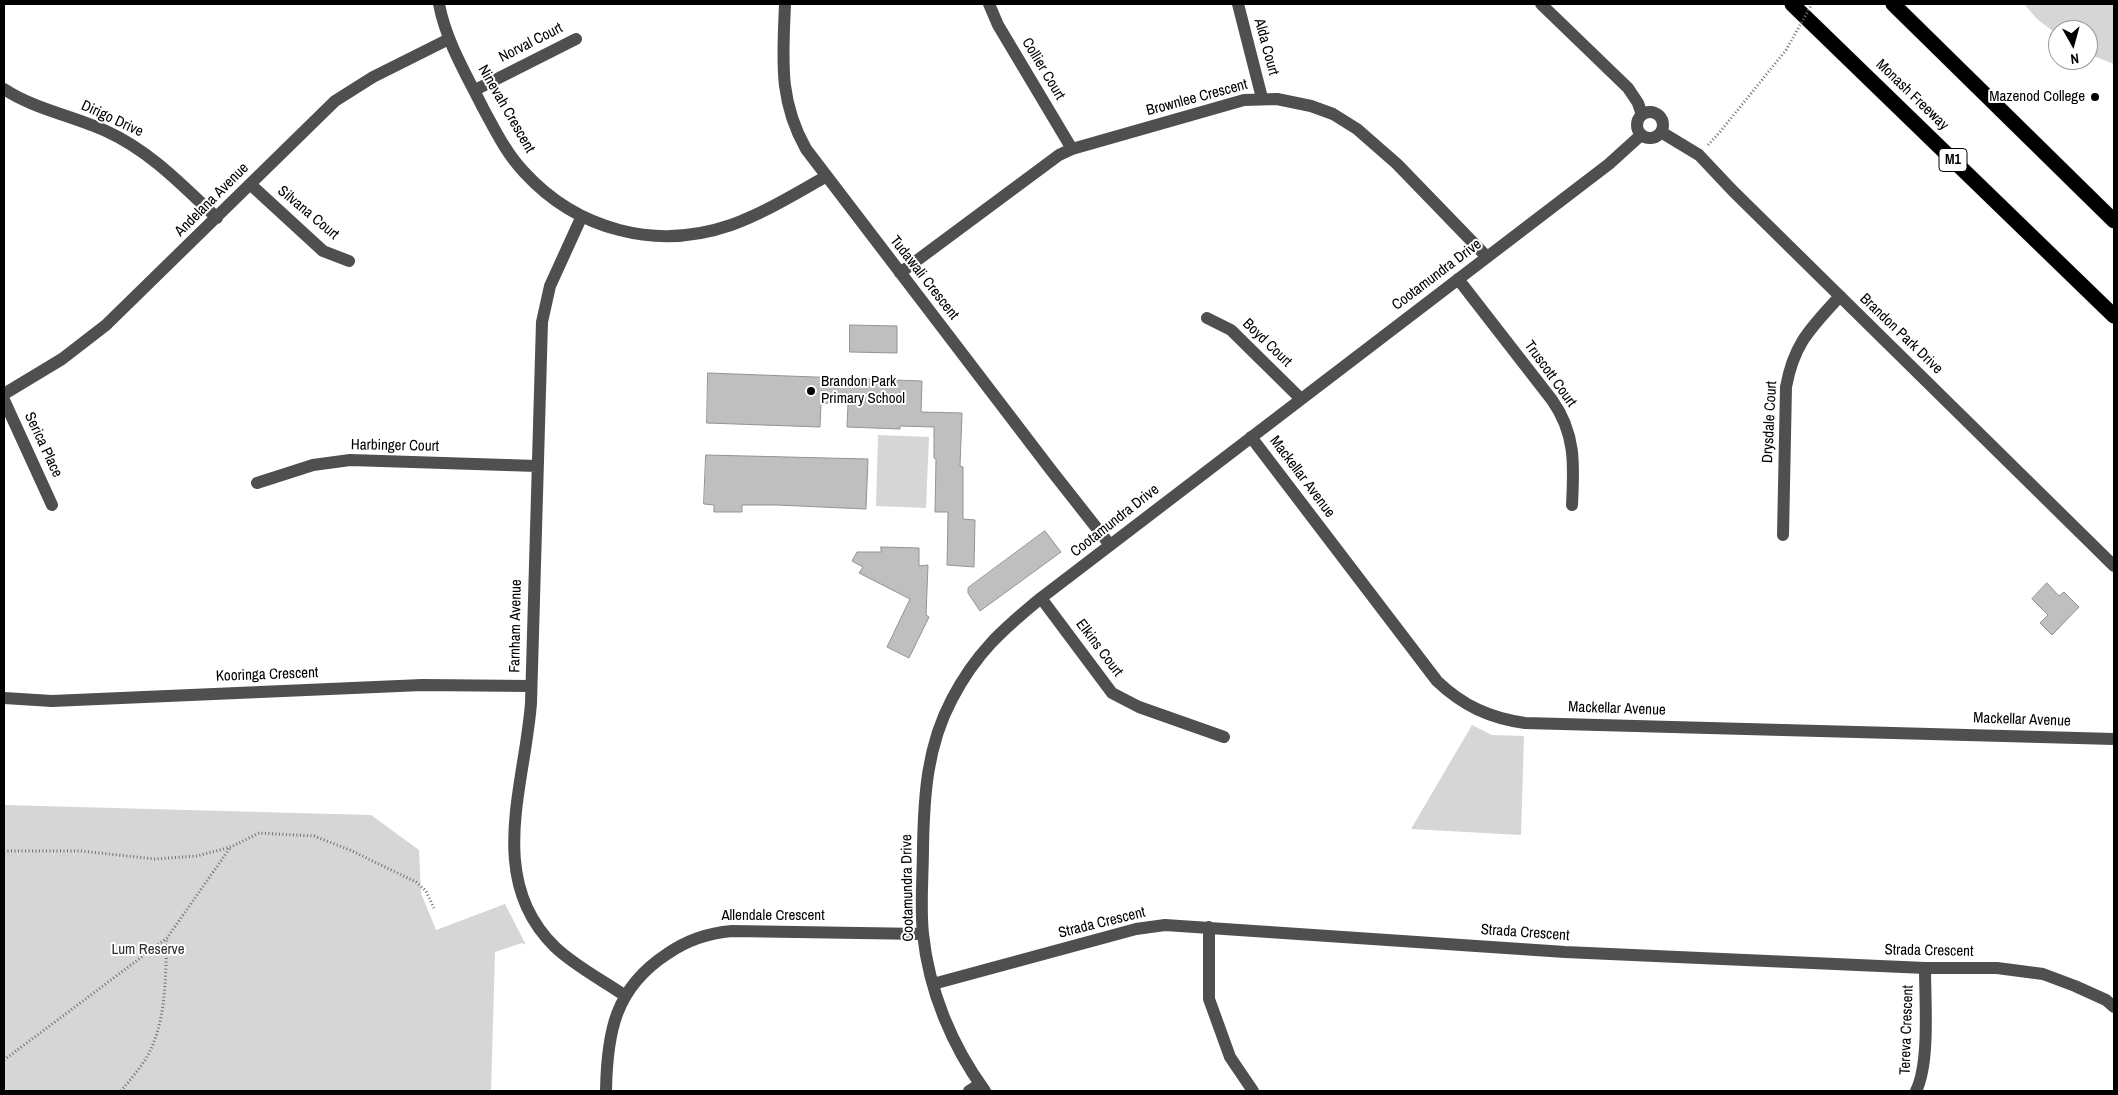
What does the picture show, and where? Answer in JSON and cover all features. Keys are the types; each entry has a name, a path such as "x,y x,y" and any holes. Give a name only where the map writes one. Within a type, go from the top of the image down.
{"highway":[{"name":"Monash Freeway","path":"1792,4 2114,316"},
{"path":"1893,4 2114,221"}],"street":[{"name":"Ninevah Crescent","path":"438,4 449,39 500,139 523,171 541,189 581,218 628,232 655,235 686,235 720,228 741,221 825,177"},
{"name":"Tudawali Crescent","path":"785,4 783,75 786,104 798,135 825,177 1110,545"},
{"name":"Collier Court","path":"989,4 998,24 1072,149"},
{"name":"Alda Court","path":"1238,4 1262,98"},
{"path":"1542,4 1628,88 1638,103 1642,115"},
{"name":"Andelana Avenue","path":"4,394 35,377 96,334 335,101 373,77 449,39"},
{"name":"Norval Court","path":"475,90 576,39"},
{"name":"Dirigo Drive","path":"5,93 108,132 139,148 217,218"},
{"name":"Brownlee Crescent","path":"900,273 1052,159 1072,149 1234,102 1262,98 1311,106 1333,114 1357,129 1397,164 1486,257"},
{"path":"1651,112 1658,115 1662,123 1660,132 1654,138 1641,135 1638,132 1637,123 1642,115 1651,112"},
{"name":"Brandon Park Drive","path":"1660,132 1699,155 2114,566"},
{"name":"Cootamundra Drive","path":"983,1088 954,1041 933,984 923,934 926,779 930,758 943,719 961,682 996,636 1041,598 1610,164 1641,135"},
{"name":"Silvana Court","path":"250,184 322,251 349,261"},
{"name":"Farnham Avenue","path":"581,218 553,280 544,309 541,337 536,466 531,686 528,736 516,806 514,842 517,876 523,899 534,922 556,948 624,995"},
{"name":"Truscott Court","path":"1458,279 1552,400 1565,420 1572,449 1572,505"},
{"name":"Drysdale Court","path":"1783,535 1786,393 1789,373 1795,352 1802,340 1840,296"},
{"name":"Boyd Court","path":"1207,318 1231,330 1301,399"},
{"name":"Serica Place","path":"4,400 52,505"},
{"name":"Mackellar Avenue","path":"1250,437 1437,681 1471,707 1497,718 1526,723 2114,739"},
{"name":"Harbinger Court","path":"257,483 294,470 350,460 536,466"},
{"name":"Elkins Court","path":"1041,598 1112,693 1139,707 1224,737"},
{"name":"Kooringa Crescent","path":"4,698 52,701 460,684 531,686"},
{"name":"Strada Crescent","path":"933,984 1136,929 1164,925 1565,952 1925,968 1998,968 2043,974 2106,1000 2114,1007"},
{"path":"1209,927 1208,999 1230,1057 1253,1091"},
{"name":"Allendale Crescent","path":"606,1091 607,1056 611,1032 624,995 641,975 681,945 715,932 923,934"},
{"name":"Tereva Crescent","path":"1916,1091 1921,1082 1926,1029 1925,968"},
{"path":"969,1091 983,1088"}],"path":[{"path":"1720,132 1786,50 1812,4"},
{"path":"4,850 81,851 155,859 197,856 231,848 259,833 314,836 350,850 416,882 426,891 434,908"},
{"path":"4,1060 166,938 231,848"},
{"path":"121,1091 145,1060 158,1027 164,1001 166,938"}],"green space":[{"path":"2024,4 2114,4 2114,64 2098,58 2098,20 2048,20 2048,27 2037,19"},
{"path":"878,435 929,437 926,508 876,506"},
{"path":"1472,725 1492,735 1524,736 1521,835 1411,829"},
{"name":"Lum Reserve","path":"4,805 371,815 419,850 421,893 436,930 505,904 526,945 522,943 495,952 491,1091 4,1091"}],"building":[{"path":"850,325 897,326 897,353 850,352"},
{"path":"708,373 922,381 921,412 962,413 960,466 963,467 963,519 975,520 974,567 947,565 948,512 935,512 936,459 934,458 934,427 900,426 900,429 847,427 848,404 821,403 820,427 707,423"},
{"path":"706,455 868,459 866,509 742,505 742,512 714,512 714,505 704,504"},
{"path":"1045,531 1061,552 980,611 968,593 968,588"},
{"path":"881,547 919,548 919,566 928,565 926,615 929,617 909,658 887,647 910,599 859,573 863,567 852,561 857,552 881,552"},
{"path":"2047,583 2059,596 2064,592 2079,607 2052,635 2040,623 2048,615 2032,599"}],"place":[{"name":"Mazenod College","path":"2095,97"},
{"name":"Brandon Park Primary School","path":"811,391"}]}
